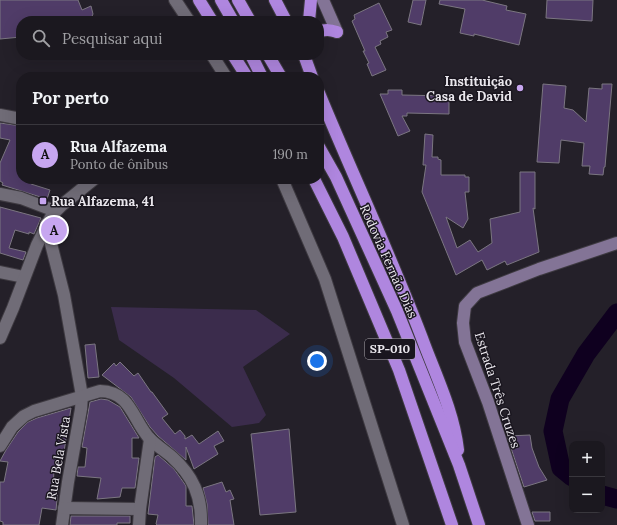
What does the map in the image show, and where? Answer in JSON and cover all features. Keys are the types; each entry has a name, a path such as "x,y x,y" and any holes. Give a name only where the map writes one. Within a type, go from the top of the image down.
{"highway":[{"path":"199,0 209,16"},
{"path":"221,0 230,16"},
{"path":"238,0 247,16"},
{"path":"275,0 283,16"},
{"path":"309,16 311,0"},
{"path":"324,30 337,32"},
{"path":"236,60 244,72"},
{"path":"254,60 260,72"},
{"path":"271,60 277,72"},
{"path":"306,60 310,72"},
{"path":"324,105 420,331 456,431 459,465"},
{"name":"Rodovia Fernão Dias","path":"324,156 336,177 397,312 459,465 479,525"},
{"path":"311,184 347,246"},
{"name":"SP-010","path":"316,184 347,246 399,370 452,525"}],"main road":[{"path":"323,0 337,32"},
{"name":"Estrada Três Cruzes","path":"528,525 488,402 466,342 463,323 465,306 477,293 540,268 617,243"}],"street":[{"path":"175,0 186,16"},
{"path":"215,60 223,72"},
{"path":"0,115 16,118"},
{"path":"0,336 46,224 55,211 88,184"},
{"path":"284,184 325,279 402,525"},
{"path":"0,194 20,198 55,211"},
{"name":"Rua Bela Vista","path":"46,224 64,295 82,396 62,525"},
{"path":"0,272 24,277"},
{"path":"0,446 12,427 24,416 34,411 100,391 110,392 120,396 150,439 174,459 187,473 198,493 202,511 201,525"},
{"path":"139,525 150,439"},
{"path":"64,508 140,509"}],"shaded area":[{"path":"111,307 256,310 290,334 243,367 266,415 259,423 232,427 174,378 119,340"}],"building":[{"path":"0,0 78,0 82,10 91,6 92,16 16,16 16,37 0,39"},
{"path":"413,0 426,0 421,25 408,22"},
{"path":"440,0 482,0 507,6 506,10 526,14 519,45 474,34 474,36 460,33 465,9 439,4"},
{"path":"547,0 593,0 592,21 546,18"},
{"path":"379,3 392,30 386,32 388,37 380,41 381,44 375,47 386,70 372,76 367,64 369,63 363,51 365,51 352,21 355,19 354,15"},
{"path":"543,84 566,86 564,108 573,110 586,122 589,88 602,89 602,84 612,84 605,167 603,175 589,174 590,166 582,166 584,143 561,140 559,163 537,162"},
{"path":"388,90 402,90 402,95 449,96 449,114 407,113 407,116 402,116 410,131 398,136 380,94 388,94"},
{"path":"0,123 16,125 16,184 31,184 50,190 47,199 2,185 3,183 0,181 0,163 10,140 0,138"},
{"path":"425,134 433,135 432,157 438,157 438,159 441,160 441,175 465,175 465,177 469,177 469,192 465,192 468,219 463,228 446,217 457,248 470,240 478,252 492,243 490,219 520,212 520,172 535,172 535,209 533,208 539,252 507,265 505,261 487,270 482,260 456,275 422,192 426,165 423,165"},
{"path":"0,207 41,218 34,234 15,230 9,248 26,252 23,260 0,253"},
{"path":"95,344 99,377 88,378 85,345"},
{"path":"120,362 134,376 138,373 168,414 162,418 175,434 180,430 185,436 185,439 192,435 199,444 218,431 224,441 214,446 218,454 194,469 186,447 186,460 158,436 150,427 131,397 102,375 114,363 116,366"},
{"path":"101,399 108,400 120,407 139,438 132,438 132,458 139,458 135,488 122,488 120,497 97,499 101,478 77,476 78,467 85,467 87,448 82,447 90,402"},
{"path":"71,408 61,470 54,470 53,489 58,489 56,510 42,508 39,525 3,525 3,522 0,521 0,482 4,482 8,462 0,461 6,450 18,432 28,422"},
{"path":"289,429 296,512 260,515 251,434"},
{"path":"530,435 532,448 539,467 547,480 524,487 507,436"},
{"path":"158,455 174,469 186,486 186,506 192,506 194,525 157,525 158,515 148,514 155,457"},
{"path":"222,482 226,492 230,490 234,499 230,500 234,525 208,525 207,504 203,488"},
{"path":"532,512 550,512 550,521 535,521"},
{"path":"71,516 130,516 130,523 117,523 117,525 70,525"}],"waterway":[{"path":"569,475 561,468 553,431 560,399 586,354 617,313"},
{"path":"605,496 617,499"}],"place":[{"name":"Instituição Casa de David","path":"520,88"},
{"name":"Rua Alfazema, 41","path":"43,201"},
{"name":"Rua Alfazema","path":"54,230"}]}
